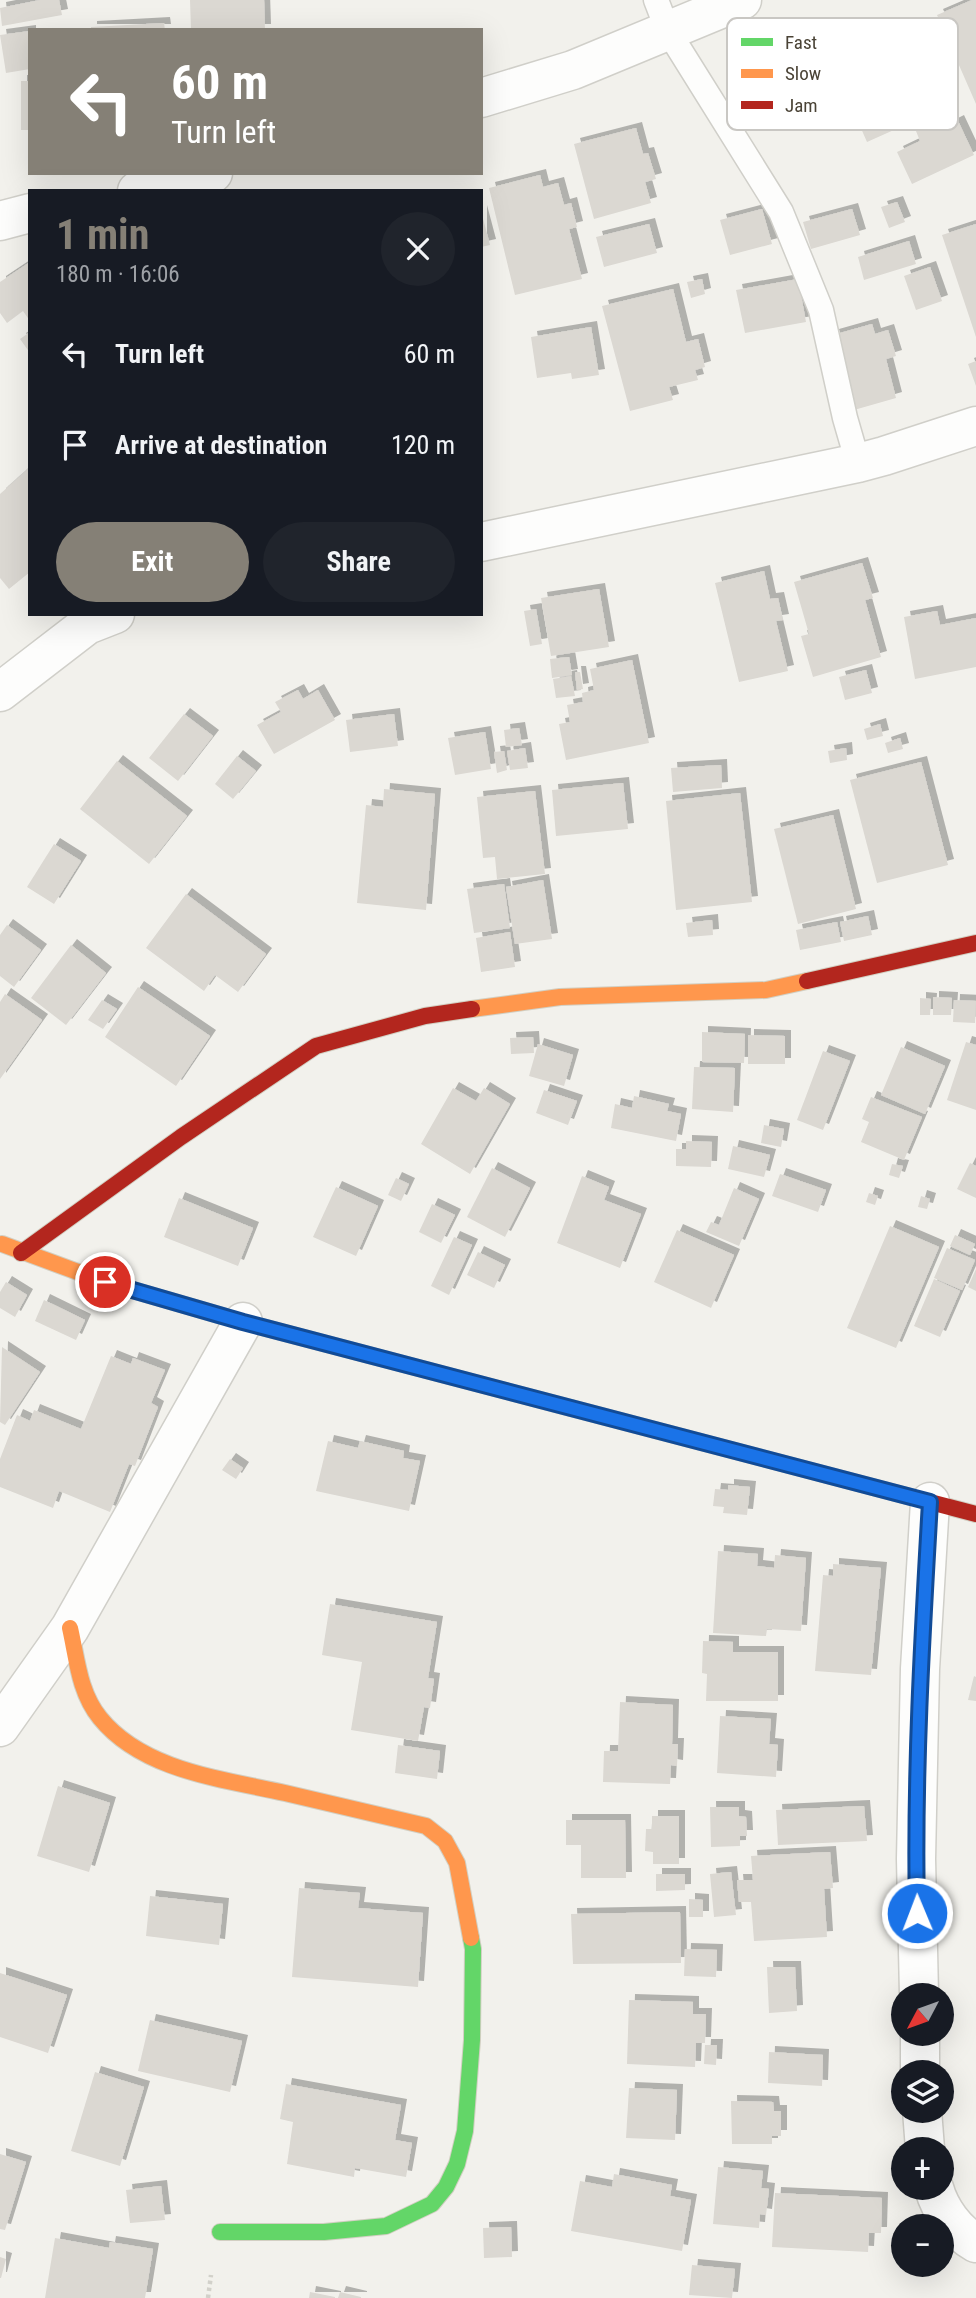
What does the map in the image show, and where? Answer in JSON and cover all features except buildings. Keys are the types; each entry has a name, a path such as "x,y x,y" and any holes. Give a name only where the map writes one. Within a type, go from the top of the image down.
{"street":[{"path":"483,97 573,70 662,15 741,0"},
{"path":"145,189 204,175"},
{"path":"0,221 28,214"},
{"path":"483,541 858,463 976,426"},
{"path":"0,692 88,625 110,616"},
{"path":"21,1253 181,1137 316,1046 425,1016 560,996 766,990 976,943"},
{"path":"0,1244 105,1282 243,1322 976,1514"},
{"path":"0,1727 70,1628 243,1322"},
{"path":"919,1983 916,1859 919,1669 930,1502"},
{"path":"70,1628 81,1683 96,1714 117,1736 141,1753 163,1763 200,1773 426,1826 446,1841 457,1863 472,1949 472,2040 465,2132 457,2164 446,2187 432,2204 386,2226 324,2232 220,2232"},
{"path":"940,2200 948,2217 965,2236 976,2243"}],"lane":[{"path":"662,15 727,123"},
{"path":"731,130 781,212 821,310 858,463"}],"traffic: fast":[{"path":"220,2232 324,2232 386,2226 432,2204 446,2187 457,2164 465,2131 472,2040 471,1938"}],"traffic: slow":[{"path":"472,1009 560,997 766,990 807,981"},
{"path":"2,1244 105,1282 243,1322 571,1408"},
{"path":"70,1628 80,1675 93,1708 118,1736 138,1750 185,1770 211,1777 426,1826 445,1841 457,1863 471,1938"}],"traffic: jam":[{"path":"807,981 976,943"},
{"path":"21,1253 181,1137 316,1046 425,1016 472,1009"},
{"path":"571,1408 976,1514"}],"route":[{"path":"105,1282 243,1322 930,1502 919,1669 917,1913"}]}
